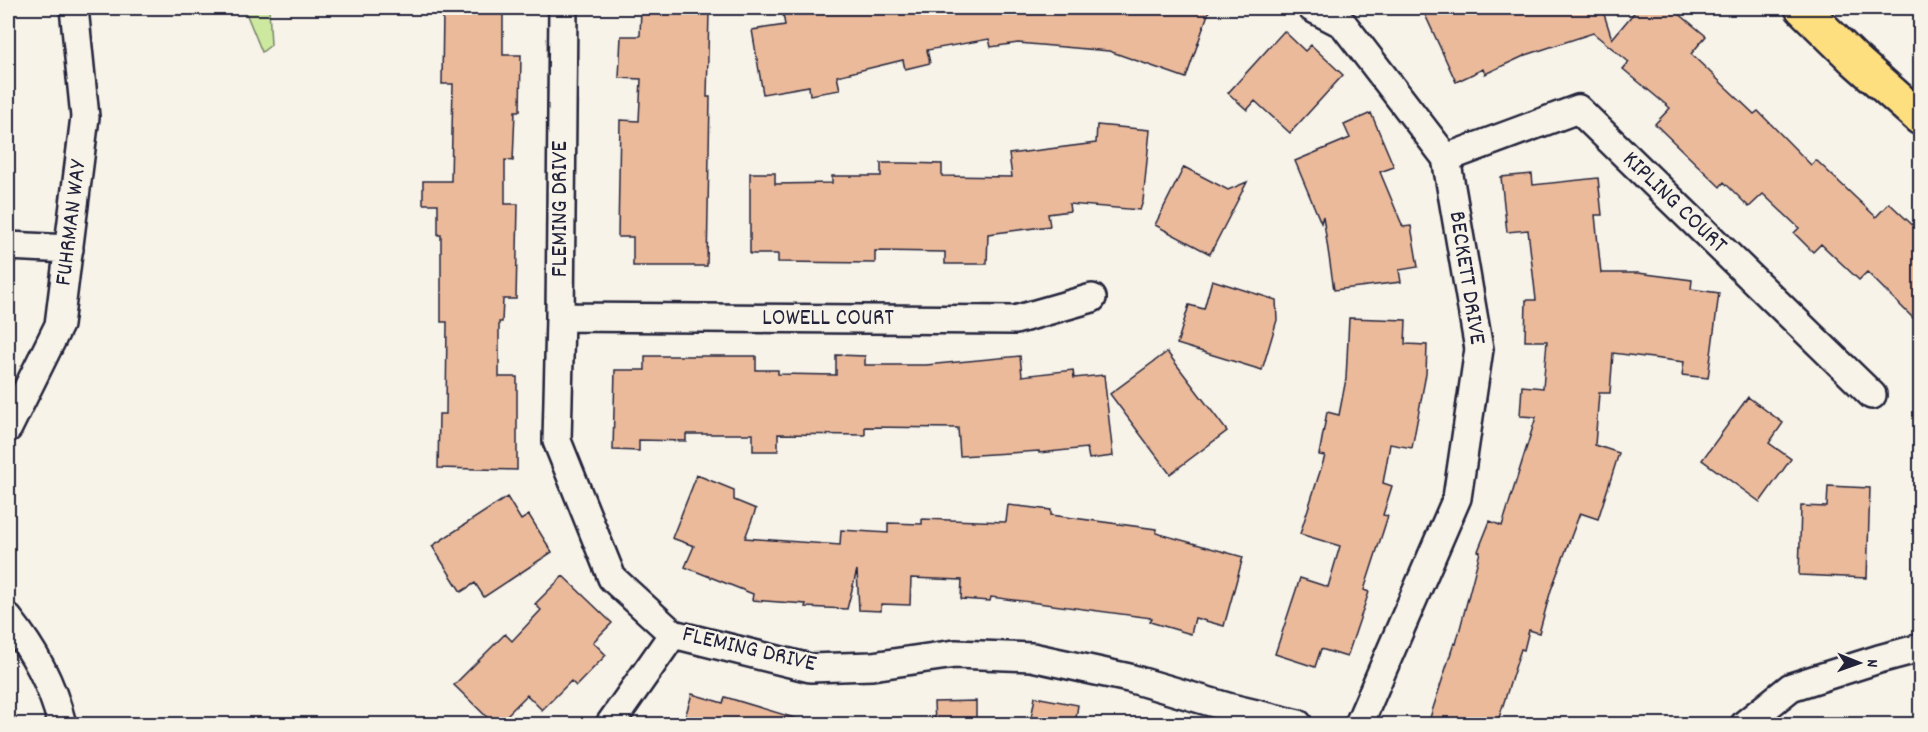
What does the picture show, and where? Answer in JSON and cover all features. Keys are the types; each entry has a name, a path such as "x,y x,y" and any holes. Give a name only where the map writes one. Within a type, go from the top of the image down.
{"main road":[{"path":"1802,8 1855,60 1920,118"}],"street":[{"name":"FUHRMAN WAY","path":"8,428 59,325 85,117 74,8"},
{"name":"FLEMING DRIVE","path":"563,8 561,317 556,441 612,578 674,634 810,668 872,666 954,654 1032,657 1129,678 1231,708 1298,724"},
{"name":"BECKETT DRIVE","path":"1312,8 1343,24 1446,158 1479,349 1457,498 1359,724"},
{"name":"KIPLING COURT","path":"1446,158 1578,109 1872,395"},
{"path":"8,246 69,249"},
{"name":"LOWELL COURT","path":"561,317 1015,320 1092,298"},
{"path":"8,618 26,641 43,669 56,701 62,724"},
{"path":"610,724 674,634"},
{"path":"1745,724 1791,687 1879,658 1920,648"}],"green space":[{"path":"244,8 269,8 271,45 262,52"}],"building":[{"path":"782,8 1210,8 1186,78 1109,51 1018,43 991,47 989,39 927,50 930,63 905,69 903,60 837,76 840,90 810,95 809,86 763,94 752,30 785,25"},
{"path":"1422,8 1602,8 1612,39 1638,8 1672,8 1706,36 1691,54 1754,114 1758,111 1811,165 1816,160 1876,217 1889,203 1920,232 1920,325 1867,272 1859,280 1821,244 1813,252 1794,233 1799,228 1763,194 1749,207 1724,182 1720,187 1655,124 1670,108 1623,69 1629,62 1593,33 1526,55 1485,74 1483,69 1456,82"},
{"path":"641,9 709,12 707,266 633,266 633,237 618,237 620,120 639,121 641,79 619,78 621,36 640,36"},
{"path":"443,10 503,11 503,55 521,55 520,111 515,111 513,161 505,160 505,204 518,204 516,299 503,299 502,322 499,322 499,377 517,377 517,470 438,468 439,414 446,414 447,322 441,322 441,235 438,235 438,204 423,204 423,181 451,181 453,84 442,84"},
{"path":"1284,31 1305,51 1311,45 1343,75 1290,133 1255,101 1247,110 1228,93"},
{"path":"1371,113 1394,167 1380,172 1403,227 1411,226 1418,267 1399,270 1401,282 1334,290 1323,216 1321,223 1295,161 1350,138 1344,125"},
{"path":"1097,125 1150,130 1143,201 1140,210 1069,204 1070,211 1048,214 1050,226 988,234 987,264 945,264 945,252 875,251 875,263 778,262 778,254 750,254 750,173 775,173 775,184 832,183 832,176 881,176 881,163 905,163 942,164 942,176 1012,177 1009,154 1096,143"},
{"path":"1184,167 1228,190 1247,182 1210,254 1155,225"},
{"path":"1532,174 1533,185 1598,178 1602,215 1595,215 1601,273 1638,273 1692,280 1691,289 1719,293 1708,378 1682,375 1684,362 1613,353 1610,393 1599,393 1595,445 1619,453 1598,519 1580,513 1551,590 1539,633 1529,630 1497,724 1428,724 1454,643 1456,644 1480,552 1478,551 1490,521 1502,526 1536,417 1520,416 1522,386 1543,388 1547,341 1525,341 1526,300 1536,300 1528,230 1507,232 1501,177"},
{"path":"1212,280 1276,300 1277,320 1262,370 1177,344 1189,305 1204,309"},
{"path":"1349,318 1406,320 1405,344 1427,345 1426,374 1412,448 1390,444 1383,483 1392,486 1383,515 1388,516 1364,590 1369,592 1347,657 1321,649 1315,667 1275,654 1300,578 1328,587 1340,546 1300,534 1325,456 1319,455 1327,412 1339,415 1346,379"},
{"path":"1167,352 1227,431 1170,474 1110,394"},
{"path":"836,355 865,356 865,365 926,365 1020,356 1022,376 1073,370 1074,378 1104,375 1113,456 1089,459 1087,448 1039,453 1039,451 960,456 958,428 865,427 865,435 778,434 778,451 753,451 753,434 686,434 686,441 639,440 639,451 613,450 615,370 645,370 645,356 756,356 756,370 778,370 778,374 836,375"},
{"path":"1748,397 1783,423 1769,443 1791,459 1760,502 1702,460"},
{"path":"697,475 734,490 734,500 756,509 745,538 840,545 841,530 888,533 888,523 922,524 922,519 1006,522 1008,505 1051,510 1051,515 1156,529 1156,533 1243,557 1224,626 1195,618 1191,634 1150,622 1152,618 991,597 990,601 961,599 962,580 911,578 910,605 881,604 881,611 859,610 857,570 847,609 805,607 806,604 752,600 753,594 685,567 694,546 672,538"},
{"path":"1828,486 1870,488 1867,578 1799,575 1801,506 1827,507"},
{"path":"507,497 521,520 529,515 552,552 484,597 475,583 461,592 432,546"},
{"path":"563,576 612,623 593,642 606,655 576,686 571,681 542,710 527,695 498,724 494,724 454,685 505,634 512,641 541,610 535,604"},
{"path":"692,694 723,703 725,697 798,719 798,724 683,724"},
{"path":"1035,697 1078,705 1075,724 1030,724"},
{"path":"976,701 976,724 935,724 934,702"}]}
